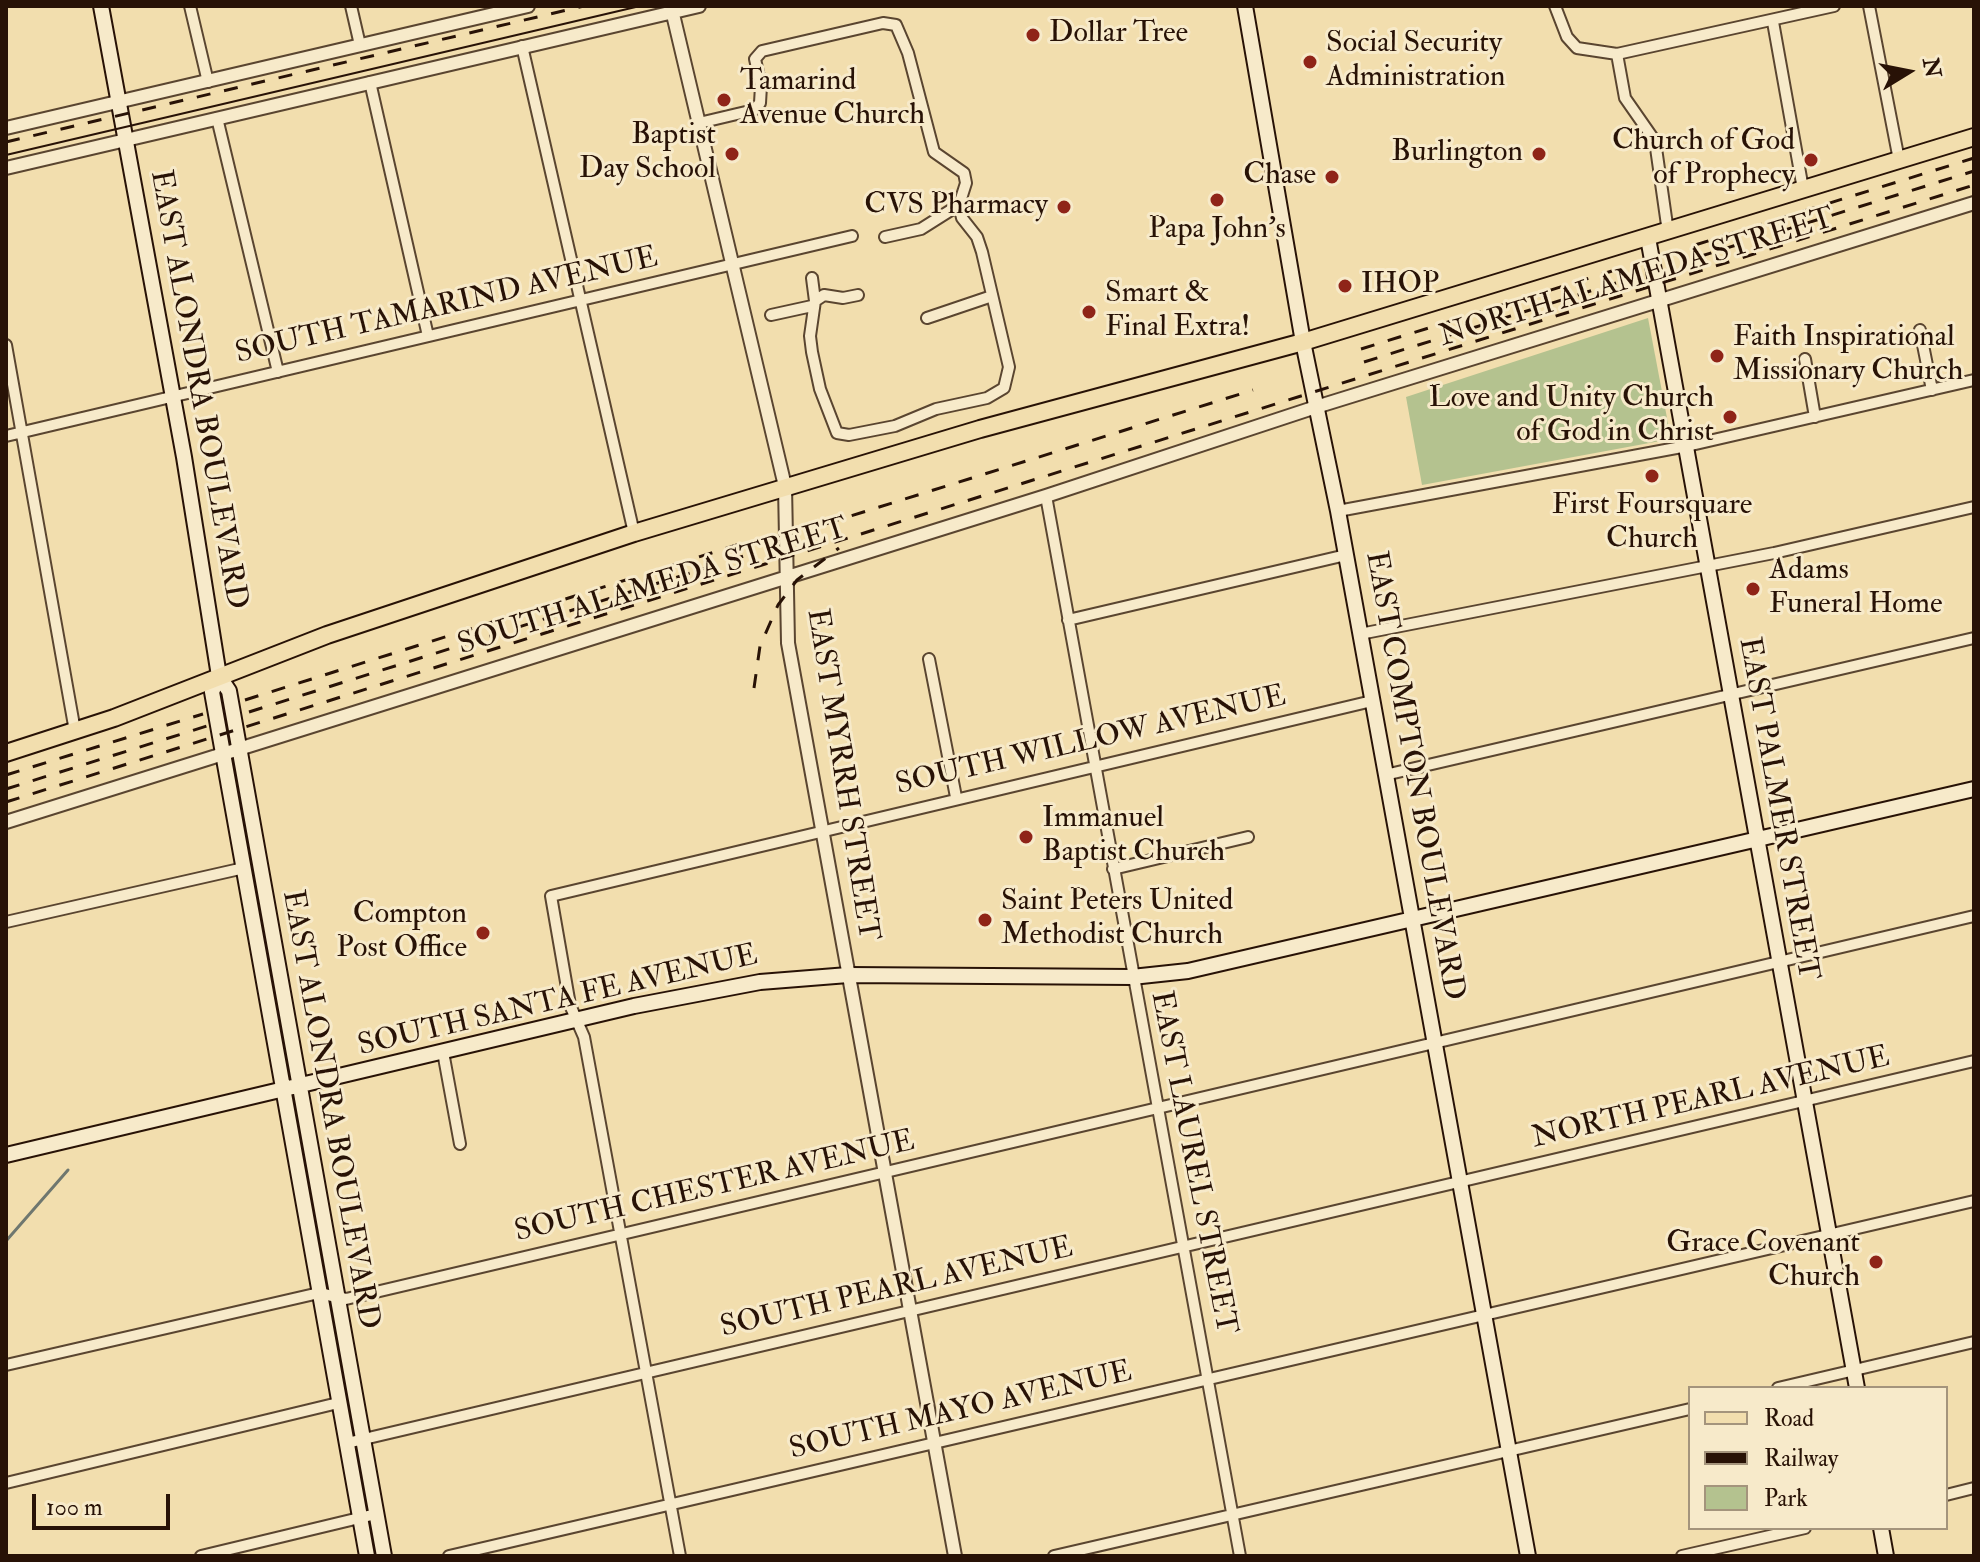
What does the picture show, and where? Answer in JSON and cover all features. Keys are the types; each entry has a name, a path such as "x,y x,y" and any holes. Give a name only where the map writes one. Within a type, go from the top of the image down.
{"main road":[{"name":"EAST ALONDRA BOULEVARD","path":"101,6 173,396 219,676 212,692 230,751 301,1086 338,1403 354,1442 376,1514 384,1556"},
{"name":"EAST COMPTON BOULEVARD","path":"1245,6 1303,342 1338,511 1528,1556"},
{"name":"NORTH ALAMEDA STREET","path":"1303,342 1974,137"},
{"name":"EAST PALMER STREET","path":"1648,238 1857,1386"},
{"name":"SOUTH ALAMEDA STREET","path":"6,753 75,731 327,635 634,533 785,486 1303,342"},
{"name":"EAST ALONDRA BOULEVARD","path":"230,751 244,868 284,1090 327,1293 354,1442 360,1518 367,1556"},
{"name":"SOUTH SANTA FE AVENUE","path":"6,1155 710,990 848,975 1132,977 1199,969 1974,789"},
{"path":"1881,1530 1886,1556"}],"street":[{"path":"190,6 208,82"},
{"path":"351,6 360,45"},
{"path":"6,128 119,108 208,82 528,6"},
{"path":"6,168 672,9 699,6"},
{"path":"1555,6 1567,37 1577,48 1617,54 1773,22 1834,6"},
{"path":"1869,6 1899,160"},
{"name":"EAST MYRRH STREET","path":"672,9 785,486 788,643 955,1556"},
{"path":"1773,22 1803,189"},
{"path":"699,123 754,110 760,103 761,86 755,59 762,51 883,23 896,25 908,53 934,152 964,173 966,183 959,205 962,218 977,237 992,296 1009,367 1004,388 996,395 936,409 913,420 849,435 837,433 820,389 810,336 814,304 812,278"},
{"path":"522,46 634,533"},
{"path":"1617,54 1625,98 1655,141 1668,232"},
{"path":"370,82 428,336"},
{"path":"217,118 278,372"},
{"name":"NORTH ALAMEDA STREET","path":"1316,407 1974,203"},
{"path":"885,237 921,229 959,205"},
{"name":"SOUTH TAMARIND AVENUE","path":"6,436 852,236"},
{"path":"771,315 814,304 824,295 843,298 858,295"},
{"path":"927,318 992,296"},
{"path":"1920,330 1932,390"},
{"path":"6,345 75,731"},
{"path":"1805,359 1815,417"},
{"path":"1338,511 1687,446 1974,380"},
{"name":"SOUTH ALAMEDA STREET","path":"6,822 1046,496 1316,407"},
{"name":"EAST LAUREL STREET","path":"1046,496 1240,1556"},
{"path":"1360,634 1708,565 1974,507"},
{"path":"1068,620 1346,555"},
{"path":"1385,775 1974,638"},
{"path":"929,659 956,797"},
{"name":"SOUTH WILLOW AVENUE","path":"577,1020 570,1005 551,896 956,797 1372,701"},
{"path":"1113,869 1248,837"},
{"path":"6,922 244,868"},
{"name":"SOUTH CHESTER AVENUE","path":"6,1365 327,1293 346,1299 1974,916"},
{"path":"577,1020 584,1037 680,1556"},
{"path":"443,1052 460,1144"},
{"name":"NORTH PEARL AVENUE","path":"1458,1183 1974,1061"},
{"name":"SOUTH PEARL AVENUE","path":"354,1442 910,1309 1458,1183"},
{"name":"SOUTH MAYO AVENUE","path":"449,1556 1483,1312 1974,1201"},
{"path":"1786,1386 1974,1342"},
{"path":"6,1483 338,1403"},
{"path":"1054,1556 1688,1409"},
{"path":"1948,1494 1974,1488"},
{"path":"201,1556 376,1514"},
{"path":"1682,1556 1796,1530"}],"green space":[{"path":"1648,318 1671,439 1422,485 1406,397"}],"waterway":[{"path":"6,1241 68,1170"}],"tram line":[{"path":"6,155 640,6"}],"railway":[{"path":"6,142 584,6"},
{"path":"1695,245 1974,158"},
{"path":"1698,257 1974,171"},
{"path":"6,802 1974,185"},
{"path":"1361,349 1612,271"},
{"path":"1364,362 1616,283"},
{"path":"825,524 1253,390"},
{"path":"245,700 740,544"},
{"path":"754,688 760,646 778,605 797,580 839,548"},
{"path":"249,712 744,556"},
{"path":"6,775 203,714"},
{"path":"6,789 207,726"}],"place":[{"name":"Dollar Tree","path":"1033,35"},
{"name":"Social Security Administration","path":"1310,62"},
{"name":"Tamarind Avenue Church","path":"724,100"},
{"name":"Baptist Day School","path":"732,154"},
{"name":"Burlington","path":"1539,154"},
{"name":"Church of God of Prophecy","path":"1811,160"},
{"name":"Chase","path":"1332,177"},
{"name":"Papa John's","path":"1217,200"},
{"name":"CVS Pharmacy","path":"1064,207"},
{"name":"IHOP","path":"1345,286"},
{"name":"Smart & Final Extra!","path":"1089,312"},
{"name":"Faith Inspirational Missionary Church","path":"1717,356"},
{"name":"Love and Unity Church of God in Christ","path":"1730,417"},
{"name":"First Foursquare Church","path":"1652,476"},
{"name":"Adams Funeral Home","path":"1753,589"},
{"name":"Immanuel Baptist Church","path":"1026,837"},
{"name":"Saint Peters United Methodist Church","path":"985,920"},
{"name":"Compton Post Office","path":"483,933"},
{"name":"Grace Covenant Church","path":"1876,1262"}]}
